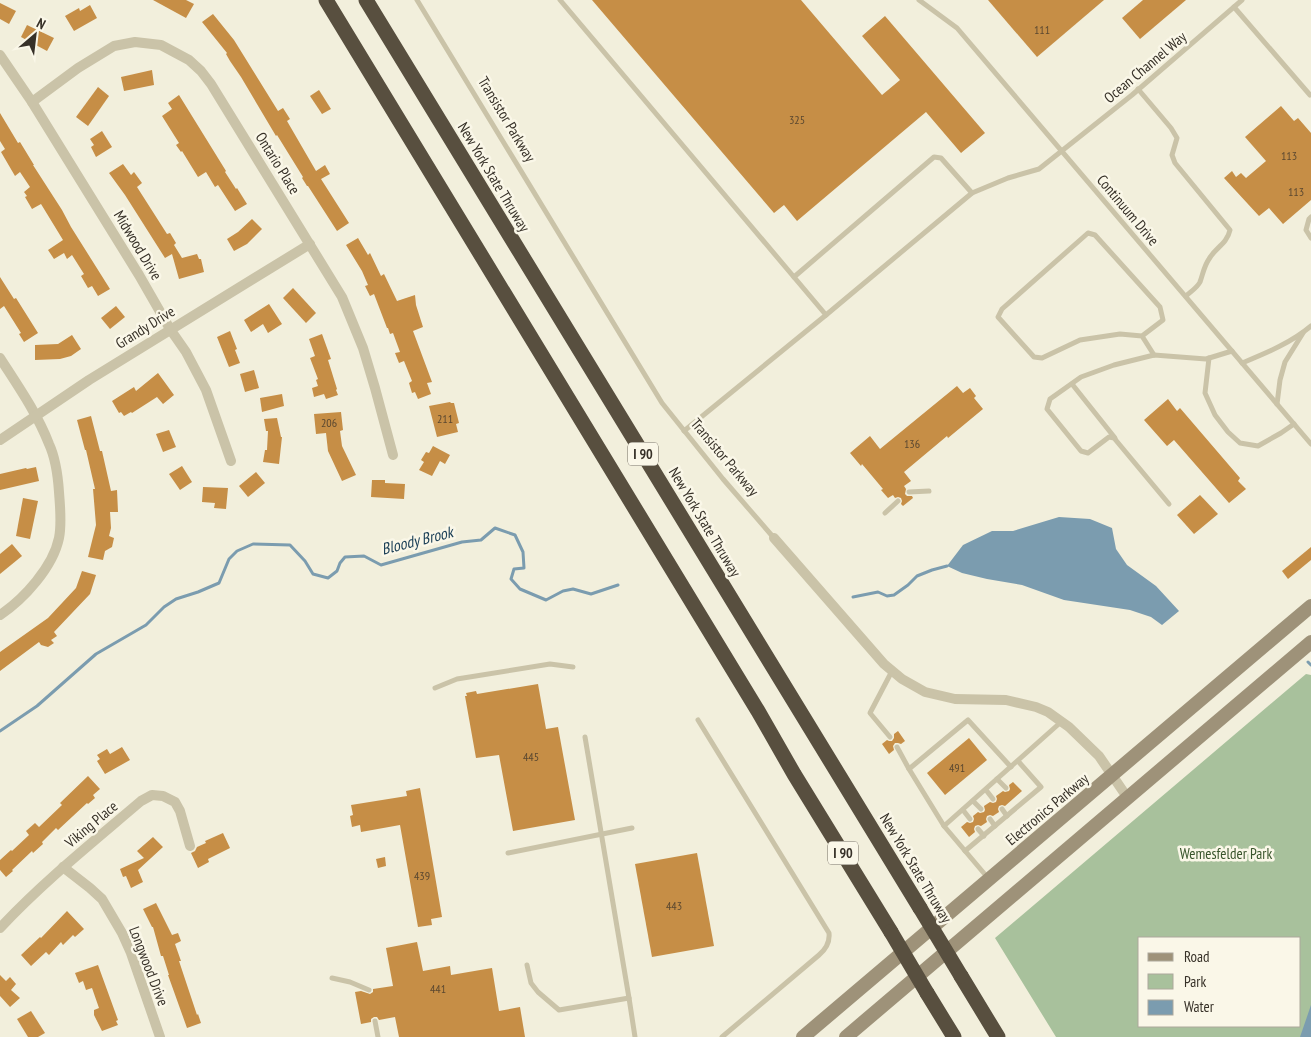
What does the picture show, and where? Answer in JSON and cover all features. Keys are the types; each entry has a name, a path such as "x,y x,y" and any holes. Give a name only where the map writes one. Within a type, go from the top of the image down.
{"highway":[{"name":"I 90","path":"326,0 953,1036"},
{"name":"New York State Thruway","path":"366,0 998,1037"}],"main road":[{"name":"Electronics Parkway","path":"803,1037 1311,606"},
{"path":"846,1037 1309,643"},
{"path":"808,1037 827,1017"}],"street":[{"name":"Ontario Place","path":"32,102 78,68 114,46 135,42 161,45 189,60 201,71 342,297 375,388 393,455"},
{"name":"Midwood Drive","path":"0,56 32,102 139,275 170,329 186,352 206,390 231,461"},
{"name":"Grandy Drive","path":"0,440 89,380 310,244"},
{"path":"0,358 36,415 50,446 58,481 61,516 59,538 50,561 38,580 8,610 0,615"},
{"name":"Transistor Parkway","path":"774,538 884,664 902,679 925,692 955,699 1006,700 1036,707 1048,712 1069,727 1099,756 1127,797"},
{"name":"Viking Place","path":"0,928 63,867 141,801 152,795 163,796 174,802 180,811 190,846"},
{"name":"Longwood Drive","path":"63,867 102,899 122,933 131,953 160,1037"}],"lane":[{"name":"Transistor Parkway","path":"417,0 662,403 723,479 774,538"},
{"path":"560,0 826,315"},
{"name":"Continuum Drive","path":"919,0 957,28 1311,444"},
{"name":"Ocean Channel Way","path":"684,431 972,193 1008,178 1039,169 1138,90 1242,0"},
{"path":"1234,7 1310,95"},
{"path":"1138,90 1171,128 1177,138 1172,155 1174,163 1230,230 1229,237 1210,257 1200,282 1186,296"},
{"path":"794,277 934,157 941,158 972,193"},
{"path":"1311,217 1306,230 1311,238"},
{"path":"1088,233 1095,235 1160,307 1162,320 1142,336 1120,334 1080,340 1042,358 1034,357 998,318 1002,309 1088,233"},
{"path":"1277,404 1280,380 1286,362 1304,333 1311,326"},
{"path":"1242,363 1304,333"},
{"path":"1142,336 1154,355"},
{"path":"1116,439 1108,437 1088,453 1081,451 1047,409 1050,400 1081,377 1114,365 1154,355 1206,359 1232,351"},
{"path":"1209,358 1205,393 1215,415 1228,432 1240,443 1258,446 1294,424"},
{"path":"1072,384 1169,504"},
{"path":"909,492 929,491"},
{"path":"886,513 898,501"},
{"path":"435,688 457,679 550,664 573,667"},
{"path":"890,737 870,713 892,671"},
{"path":"698,720 830,937 825,949 819,955 722,1037"},
{"path":"909,769 968,720 1011,767"},
{"path":"944,826 1062,722"},
{"path":"585,738 635,1037"},
{"path":"897,747 944,826 989,879"},
{"path":"965,852 1041,787 1018,761"},
{"path":"997,779 1006,788"},
{"path":"986,790 993,799"},
{"path":"1014,798 1020,804"},
{"path":"973,801 981,809"},
{"path":"1002,809 1007,816"},
{"path":"963,810 970,819"},
{"path":"990,819 995,826"},
{"path":"508,853 632,828"},
{"path":"978,829 984,836"},
{"path":"527,965 532,983 538,992 559,1010 629,998"},
{"path":"332,978 350,982 369,990"},
{"path":"375,1021 378,1037"}],"green space":[{"name":"Wemesfelder Park","path":"1306,674 1311,675 1311,1037 1056,1037 995,938"}],"water":[{"path":"1059,517 1090,519 1112,528 1116,549 1127,565 1156,586 1179,611 1162,625 1151,617 1130,610 1064,600 1022,585 962,573 947,566 963,545 992,531 1013,531"},
{"path":"1311,1005 1311,1037 1300,1037"}],"building":[{"path":"153,0 186,0 194,4 186,18"},
{"path":"592,0 801,0 882,95 900,80 862,36 885,16 985,133 961,153 926,112 797,221 784,205 774,213"},
{"path":"988,0 1104,0 1037,57"},
{"path":"1143,0 1186,0 1140,39 1122,18"},
{"path":"0,3 16,11 9,24 0,19"},
{"path":"90,5 97,18 74,31 65,16 79,8 80,11"},
{"path":"213,14 234,40 278,111 283,108 290,119 287,121 316,171 325,165 330,174 321,179 349,223 337,231 276,136 227,53 202,22"},
{"path":"27,25 54,38 47,51 21,37"},
{"path":"152,70 154,85 124,91 121,77"},
{"path":"98,87 109,96 88,126 76,117"},
{"path":"319,90 331,109 322,114 310,96"},
{"path":"179,95 225,172 247,204 235,211 218,185 215,187 206,172 198,177 182,151 176,145 179,143 162,116 172,109 168,103"},
{"path":"1281,106 1294,121 1298,118 1311,133 1311,200 1283,224 1269,208 1259,216 1224,178 1232,171 1236,177 1241,173 1246,178 1266,161 1245,137"},
{"path":"0,113 18,143 20,142 110,289 98,296 92,286 88,288 81,276 84,274 72,255 67,259 64,253 54,259 48,250 63,240 41,204 32,209 24,192 30,187 20,172 15,176 1,152 5,149 0,141"},
{"path":"102,131 112,147 96,157 91,147 94,145 90,139"},
{"path":"123,164 131,175 134,172 142,183 137,187 167,234 170,233 176,243 174,245 182,258 197,254 199,259 201,259 204,272 179,279 172,254 165,258 109,173"},
{"path":"252,219 262,229 247,244 234,251 227,239"},
{"path":"358,238 368,255 370,253 381,276 384,274 397,301 415,295 423,327 413,331 432,382 427,383 431,394 418,399 415,392 412,393 409,383 412,381 404,361 399,363 395,353 400,352 393,333 390,334 374,294 370,296 365,286 368,285 362,271 346,245"},
{"path":"0,277 38,333 24,342 19,334 21,333 4,306 0,309"},
{"path":"293,288 316,313 306,323 283,298"},
{"path":"269,304 282,324 268,333 263,324 251,332 244,320"},
{"path":"116,306 125,317 110,329 101,318"},
{"path":"230,331 240,363 229,367 217,337"},
{"path":"322,334 331,359 328,360 338,395 326,399 324,394 314,397 312,388 318,386 316,380 318,379 310,358 315,356 309,339"},
{"path":"72,335 81,349 71,356 60,359 35,360 35,345 58,344"},
{"path":"254,370 259,388 245,392 240,374"},
{"path":"158,373 174,395 163,404 157,397 132,413 124,416 121,412 119,413 112,401 134,387 136,391"},
{"path":"957,386 963,393 970,388 976,396 974,398 983,409 904,472 911,481 904,486 906,489 905,494 913,498 903,506 901,498 895,498 893,495 888,498 862,464 861,466 850,453 870,436 880,449"},
{"path":"282,394 284,406 262,412 260,398"},
{"path":"1168,399 1177,411 1180,408 1240,478 1238,481 1246,489 1229,503 1174,440 1167,446 1144,420"},
{"path":"454,403 459,423 456,424 458,432 437,437 429,406"},
{"path":"341,412 343,430 340,431 342,446 356,475 342,481 328,451 326,433 316,434 314,414"},
{"path":"91,416 100,451 102,451 111,491 117,490 118,512 110,512 111,528 109,536 114,538 112,547 105,551 103,560 88,557 96,525 93,489 95,489 77,420"},
{"path":"277,418 282,437 279,464 263,462 265,450 267,450 268,431 266,431 264,419"},
{"path":"169,430 176,447 163,452 156,434"},
{"path":"433,446 450,455 445,464 440,461 432,476 419,470 424,462 421,460 426,452 429,453"},
{"path":"182,466 192,482 180,490 169,474"},
{"path":"36,467 39,481 0,490 0,474"},
{"path":"256,472 265,483 248,497 239,486"},
{"path":"372,480 385,480 385,483 405,484 404,499 371,497"},
{"path":"203,487 228,488 226,509 214,508 215,503 202,502"},
{"path":"1200,495 1218,514 1194,534 1177,515"},
{"path":"23,498 38,501 30,539 16,536"},
{"path":"12,544 22,556 0,574 0,554"},
{"path":"1311,547 1311,560 1288,579 1282,571"},
{"path":"82,571 96,575 90,594 54,632 57,636 51,640 54,643 48,647 41,645 39,642 0,671 0,652 48,618 76,588"},
{"path":"538,684 546,729 558,727 575,820 513,831 499,755 476,758 465,696 467,696 466,693 476,691 477,694"},
{"path":"898,731 905,741 901,744 895,743 893,746 894,750 889,754 882,744 887,740 892,741 894,734"},
{"path":"969,738 987,760 945,795 927,773"},
{"path":"122,747 130,760 105,774 97,761 100,759 97,755 107,749 110,754"},
{"path":"88,776 100,789 93,795 95,798 58,830 56,828 42,842 43,844 33,853 32,851 6,877 0,870 0,860 29,835 26,831 35,823 39,827"},
{"path":"1013,782 1022,791 1005,806 999,806 999,812 993,816 987,816 987,822 981,826 975,826 975,832 969,837 961,827 967,822 973,822 973,816 978,812 984,812 984,806 990,802 996,802 996,796 1003,791 1009,791 1009,785"},
{"path":"420,788 442,917 431,919 432,925 418,927 400,825 361,832 360,825 352,827 350,816 353,815 351,805 407,796 406,791"},
{"path":"223,833 230,848 208,859 209,862 198,868 191,853 197,847 206,843 205,841"},
{"path":"153,837 163,847 138,870 143,882 131,888 126,876 123,877 120,869 144,858 137,851"},
{"path":"697,853 714,946 652,957 635,864"},
{"path":"385,857 386,866 378,868 376,859"},
{"path":"156,903 172,935 178,933 181,941 175,944 181,961 179,961 201,1023 187,1028 163,956 161,956 153,927 143,909"},
{"path":"67,911 84,929 75,937 73,935 63,945 61,942 49,955 46,952 31,966 21,955 41,938"},
{"path":"417,942 423,971 450,966 451,975 492,968 499,1011 520,1007 525,1037 399,1037 395,1017 379,1020 377,1017 374,1017 371,1019 371,1022 361,1024 355,992 361,991 370,994 373,992 373,989 393,986 386,948"},
{"path":"98,965 118,1020 116,1021 118,1025 102,1031 94,1015 94,1010 99,1008 92,988 86,990 83,981 79,983 75,973"},
{"path":"0,975 6,981 10,977 16,984 11,990 20,998 10,1007 0,996"},
{"path":"31,1011 45,1033 38,1037 28,1037 17,1019"}],"waterway":[{"name":"Bloody Brook","path":"0,731 37,706 96,654 146,625 164,607 176,599 219,583 229,559 237,551 253,544 290,545 305,561 313,574 328,578 337,571 345,557 364,556 381,565 462,542 481,540 495,528 515,535 523,552 524,568 514,569 511,579 520,589 546,600 563,591 573,589 591,594 618,585"},
{"path":"853,597 878,592 887,596 894,595 917,576 947,566"},
{"path":"1308,662 1311,665"}]}
